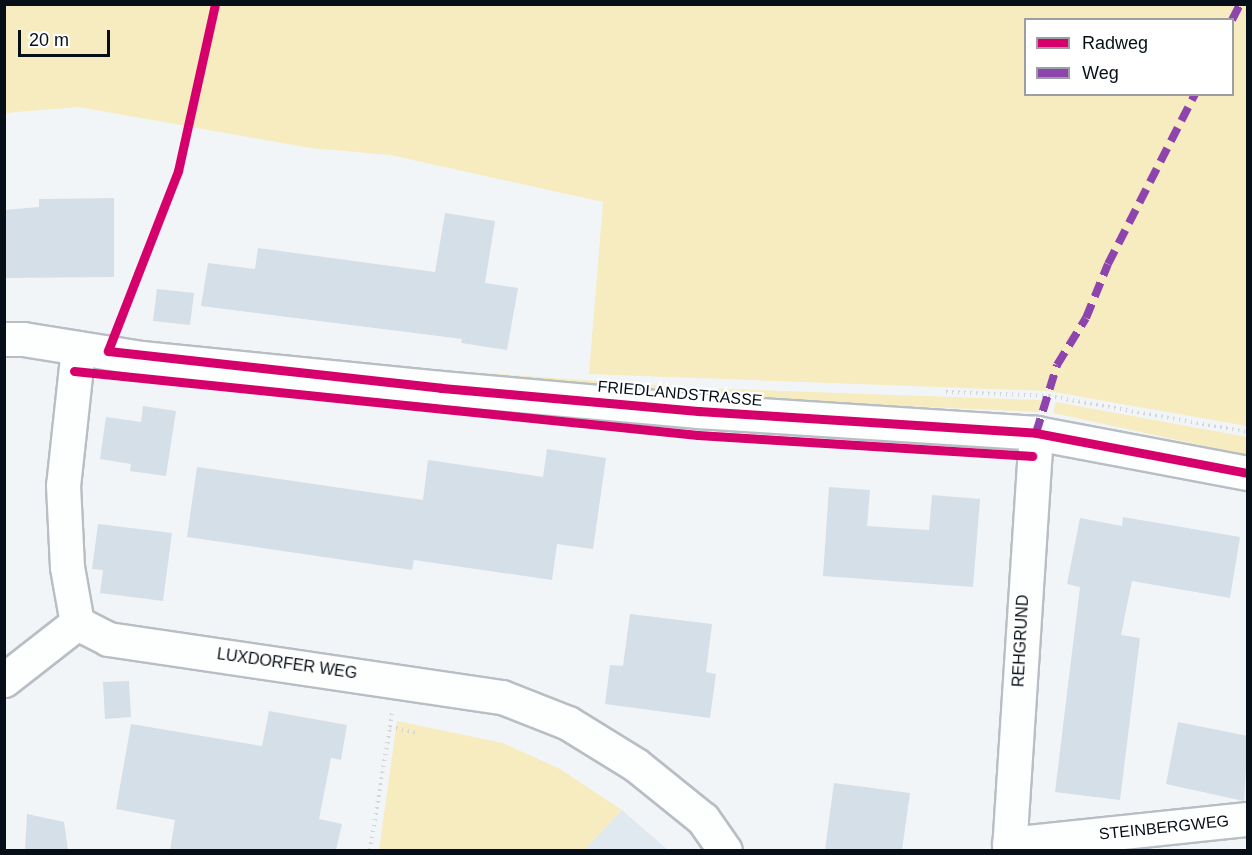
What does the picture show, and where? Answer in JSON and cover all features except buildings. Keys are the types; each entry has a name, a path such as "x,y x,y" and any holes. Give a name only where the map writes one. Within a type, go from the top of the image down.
{"street":[{"name":"FRIEDLANDSTRASSE","path":"4,339 429,387 699,411 1036,433 1248,473"},
{"path":"4,680 77,623 68,567 63,485 78,348"},
{"name":"REHGRUND","path":"1009,847 1036,433"},
{"name":"LUXDORFER WEG","path":"77,623 108,639 502,696 568,723 636,765 703,819 725,850"},
{"name":"STEINBERGWEG","path":"1009,847 1248,819"}],"path":[{"path":"370,850 390,727 419,733"}],"shaded area":[{"path":"5,4 1247,5 1247,426 1048,391 589,374 603,202 390,155 310,148 79,107 5,113"},
{"path":"456,371 696,388 1041,400 1040,412 699,397 456,378"},
{"path":"1056,402 1247,437 1247,455 1053,413"},
{"path":"397,721 503,743 560,769 622,810 584,850 379,850"},
{"path":"622,810 668,850 584,850"}],"marked path":[{"path":"1233,18 1240,4"},
{"path":"1036,433 1057,365 1086,318 1108,264 1194,96"}],"cycle path":[{"path":"215,4 178,171 108,351 441,388 699,411 1036,433 1248,473"},
{"path":"74,371 698,435 1032,456"}]}
